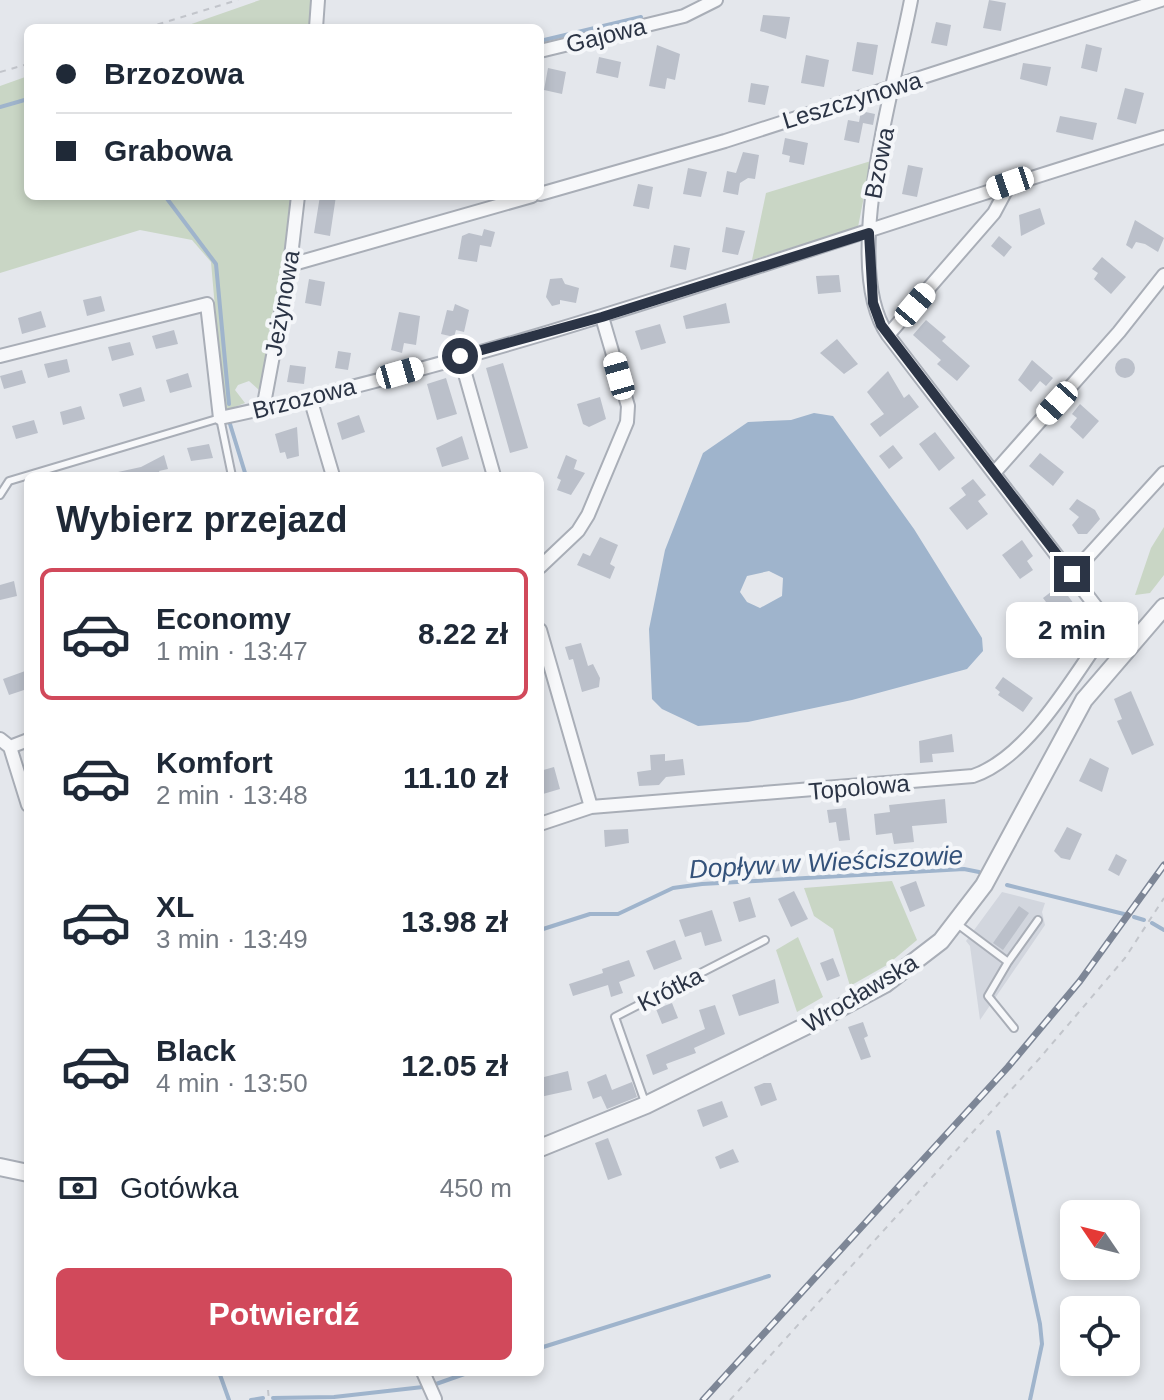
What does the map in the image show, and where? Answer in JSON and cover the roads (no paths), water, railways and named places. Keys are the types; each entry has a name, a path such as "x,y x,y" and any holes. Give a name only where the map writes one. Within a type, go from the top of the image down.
{"street":[{"path":"316,24 318,0"},
{"name":"Bzowa","path":"911,0 871,188 869,233 873,303 888,335 1110,625 1130,645"},
{"name":"Leszczynowa","path":"544,193 725,141 1161,0"},
{"name":"Gajowa","path":"544,50 684,16 711,1"},
{"name":"Brzozowa","path":"220,418 310,398 602,317 869,233 1010,183 1164,137"},
{"path":"888,335 994,213 1010,183"},
{"name":"Jeżynowa","path":"263,409 290,265 298,200"},
{"path":"290,265 518,200"},
{"path":"994,473 1119,332 1164,275"},
{"path":"0,356 207,304 220,418"},
{"path":"544,563 578,531 588,515 627,422 628,406 602,317"},
{"path":"460,356 493,472"},
{"path":"310,398 332,472"},
{"path":"1072,574 1164,473"},
{"name":"Wrocławska","path":"544,1146 646,1105 885,984 941,941 990,875 1084,700 1164,607"},
{"name":"Topolowa","path":"544,823 591,807 973,776 990,771 1023,744 1110,625"},
{"path":"544,644 591,807"},
{"path":"5,743 24,794"},
{"path":"0,1167 24,1172"},
{"path":"425,1376 435,1399"}],"lane":[{"path":"220,418 231,472"},
{"name":"Brzozowa","path":"39,472 220,418"},
{"name":"Brzozowa","path":"0,495 9,481 24,477"},
{"path":"1014,1028 988,996 1038,920"},
{"path":"956,923 1008,962"},
{"name":"Krótka","path":"646,1105 615,1017 765,940"}],"water":[{"path":"814,413 833,416 914,529 982,638 983,651 967,669 852,700 748,722 698,726 662,709 652,699 649,629 665,550 703,453 748,422 791,420","holes":["769,571 783,578 782,596 760,608 747,602 740,592 747,576"]}],"waterway":[{"path":"544,40 641,17"},
{"path":"0,107 24,100"},
{"path":"168,200 216,264 229,404"},
{"name":"Dopływ w Wieściszowie","path":"230,424 245,472"},
{"name":"Dopływ w Wieściszowie","path":"544,929 590,914 618,914 673,888 702,884 964,869 979,872"},
{"name":"Dopływ w Wieściszowie","path":"1007,885 1124,914"},
{"name":"Dopływ w Wieściszowie","path":"1134,917 1144,920"},
{"name":"Dopływ w Wieściszowie","path":"1152,923 1164,930"},
{"path":"998,1132 1040,1324 1042,1344 1030,1400"},
{"path":"544,1347 769,1276"},
{"path":"220,1376 229,1400"},
{"path":"436,1384 459,1376"},
{"path":"273,1398 334,1397 423,1387"},
{"path":"251,1400 263,1398"}],"railway":[{"path":"703,1400 1008,1067 1080,981 1164,865"}]}
